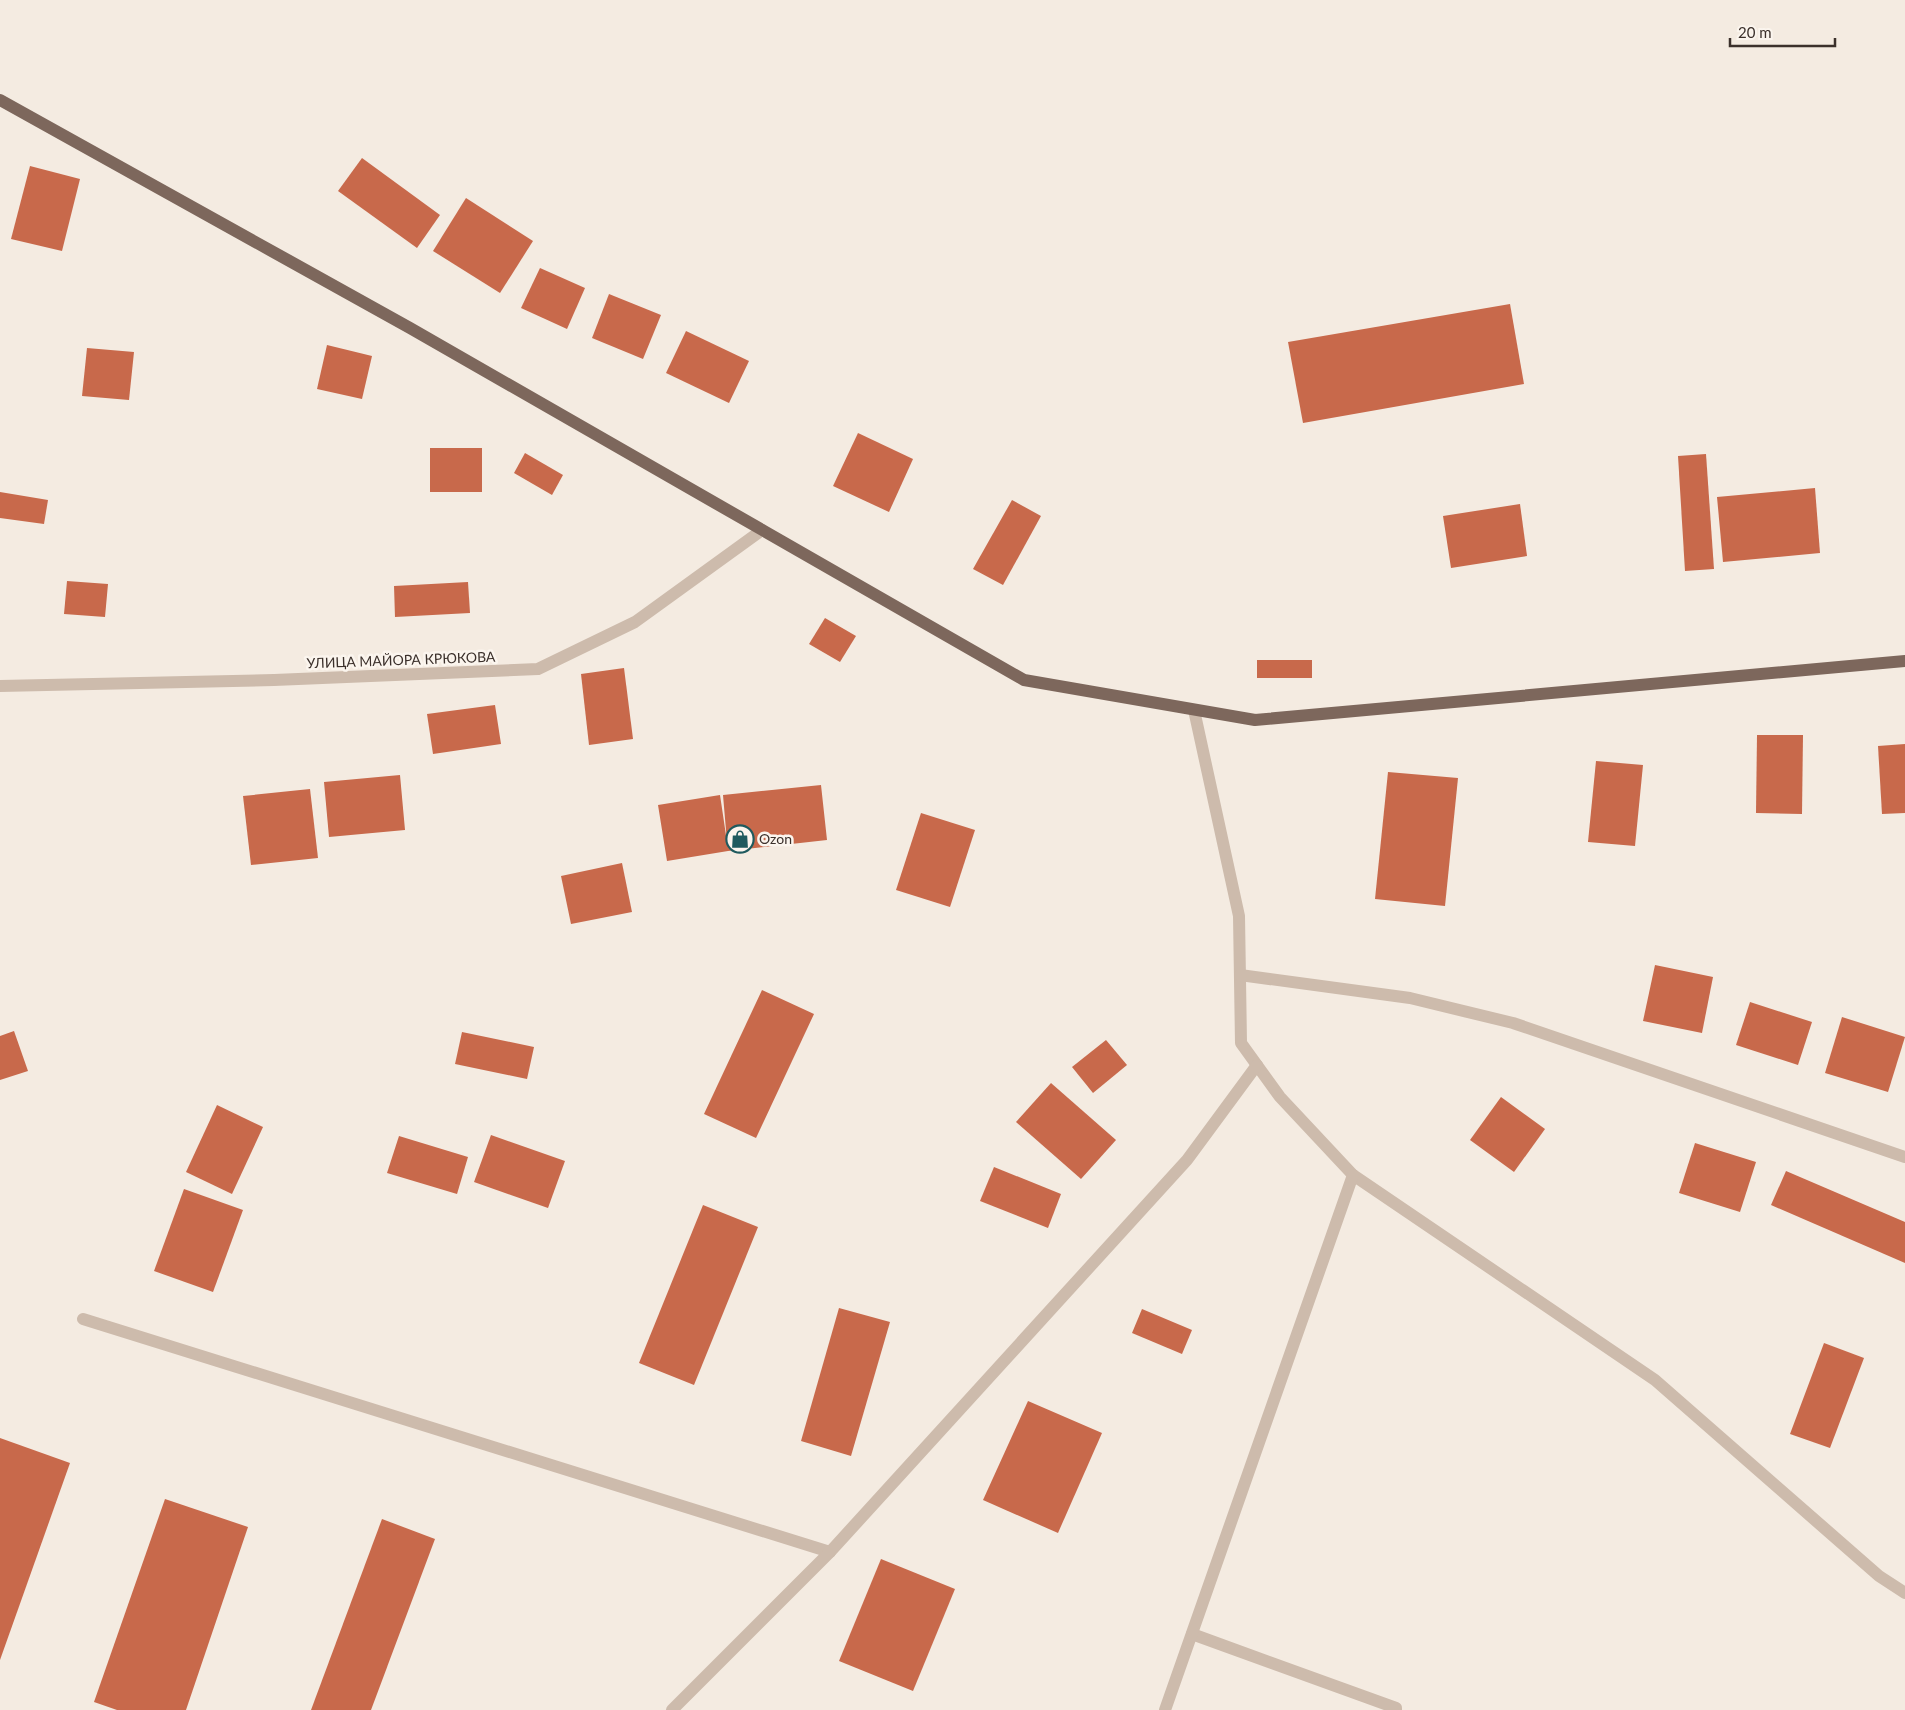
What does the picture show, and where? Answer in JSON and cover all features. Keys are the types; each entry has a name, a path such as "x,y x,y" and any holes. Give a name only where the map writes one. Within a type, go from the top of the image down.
{"main road":[{"path":"0,100 410,328 1024,680 1254,720 1905,660"}],"street":[{"name":"УЛИЦА МАЙОРА КРЮКОВА","path":"0,686 274,680 538,669 635,622 762,530"},
{"path":"1194,710 1239,916 1241,1043 1280,1097 1353,1175 1654,1380 1879,1576 1905,1593"},
{"path":"1240,975 1410,998 1513,1023 1905,1157"},
{"path":"672,1710 830,1552 1187,1160 1257,1065"},
{"path":"1165,1710 1353,1175"},
{"path":"83,1318 830,1552"},
{"path":"1192,1634 1396,1708 1396,1710"}],"building":[{"path":"362,158 440,215 417,248 338,191"},
{"path":"30,166 80,179 62,251 11,239"},
{"path":"466,198 533,241 500,293 433,251"},
{"path":"540,268 585,288 567,329 521,308"},
{"path":"609,294 661,315 643,359 592,338"},
{"path":"1510,304 1524,384 1303,423 1288,342"},
{"path":"686,331 749,361 729,403 666,373"},
{"path":"327,345 372,356 362,399 317,389"},
{"path":"87,348 134,352 129,400 82,396"},
{"path":"858,433 913,459 889,512 833,486"},
{"path":"430,448 482,448 482,492 430,492"},
{"path":"525,453 563,475 552,495 514,473"},
{"path":"1706,454 1714,569 1685,571 1678,456"},
{"path":"1815,488 1820,553 1723,562 1717,497"},
{"path":"0,492 48,500 44,524 0,518"},
{"path":"1012,500 1041,516 1003,585 973,569"},
{"path":"1520,504 1527,556 1451,568 1443,516"},
{"path":"67,581 108,584 105,617 64,614"},
{"path":"468,582 470,613 395,617 394,586"},
{"path":"825,618 856,636 840,662 809,644"},
{"path":"1257,660 1312,660 1312,678 1257,678"},
{"path":"624,668 633,739 589,745 581,674"},
{"path":"495,705 501,744 433,754 427,714"},
{"path":"1757,735 1803,735 1802,814 1756,813"},
{"path":"1905,744 1905,813 1882,814 1878,746"},
{"path":"1596,761 1643,765 1635,846 1588,842"},
{"path":"1388,772 1458,778 1445,906 1375,899"},
{"path":"400,775 405,830 329,837 324,782"},
{"path":"821,785 827,840 728,851 667,861 658,805 720,795 727,842 723,795"},
{"path":"310,789 318,858 251,865 243,796"},
{"path":"921,813 975,830 950,907 896,890"},
{"path":"622,863 632,912 571,924 561,876"},
{"path":"1655,965 1713,977 1702,1033 1643,1021"},
{"path":"762,990 814,1014 756,1138 704,1114"},
{"path":"1750,1002 1812,1022 1798,1065 1736,1045"},
{"path":"1842,1017 1905,1037 1888,1092 1825,1073"},
{"path":"14,1031 28,1071 0,1080 0,1036"},
{"path":"462,1032 534,1047 527,1079 455,1064"},
{"path":"1106,1040 1127,1065 1093,1093 1072,1067"},
{"path":"1051,1083 1116,1140 1081,1179 1016,1122"},
{"path":"1501,1097 1545,1129 1514,1172 1470,1140"},
{"path":"217,1105 263,1127 232,1194 186,1172"},
{"path":"491,1135 565,1161 548,1208 474,1182"},
{"path":"399,1136 468,1157 457,1194 387,1173"},
{"path":"1695,1143 1756,1162 1740,1212 1679,1193"},
{"path":"994,1167 1061,1194 1048,1228 980,1201"},
{"path":"1786,1171 1905,1222 1905,1263 1771,1205"},
{"path":"184,1189 243,1210 213,1292 154,1271"},
{"path":"703,1205 758,1227 694,1385 639,1363"},
{"path":"839,1308 890,1322 851,1456 801,1441"},
{"path":"1142,1309 1192,1330 1182,1354 1132,1333"},
{"path":"1824,1343 1864,1358 1830,1448 1790,1434"},
{"path":"1028,1401 1102,1433 1058,1533 983,1500"},
{"path":"0,1438 70,1463 0,1660"},
{"path":"165,1499 248,1527 186,1710 117,1710 94,1702"},
{"path":"382,1519 435,1539 371,1710 311,1710"},
{"path":"881,1559 955,1589 913,1691 839,1661"}],"place":[{"name":"Ozon","path":"740,839"}]}
